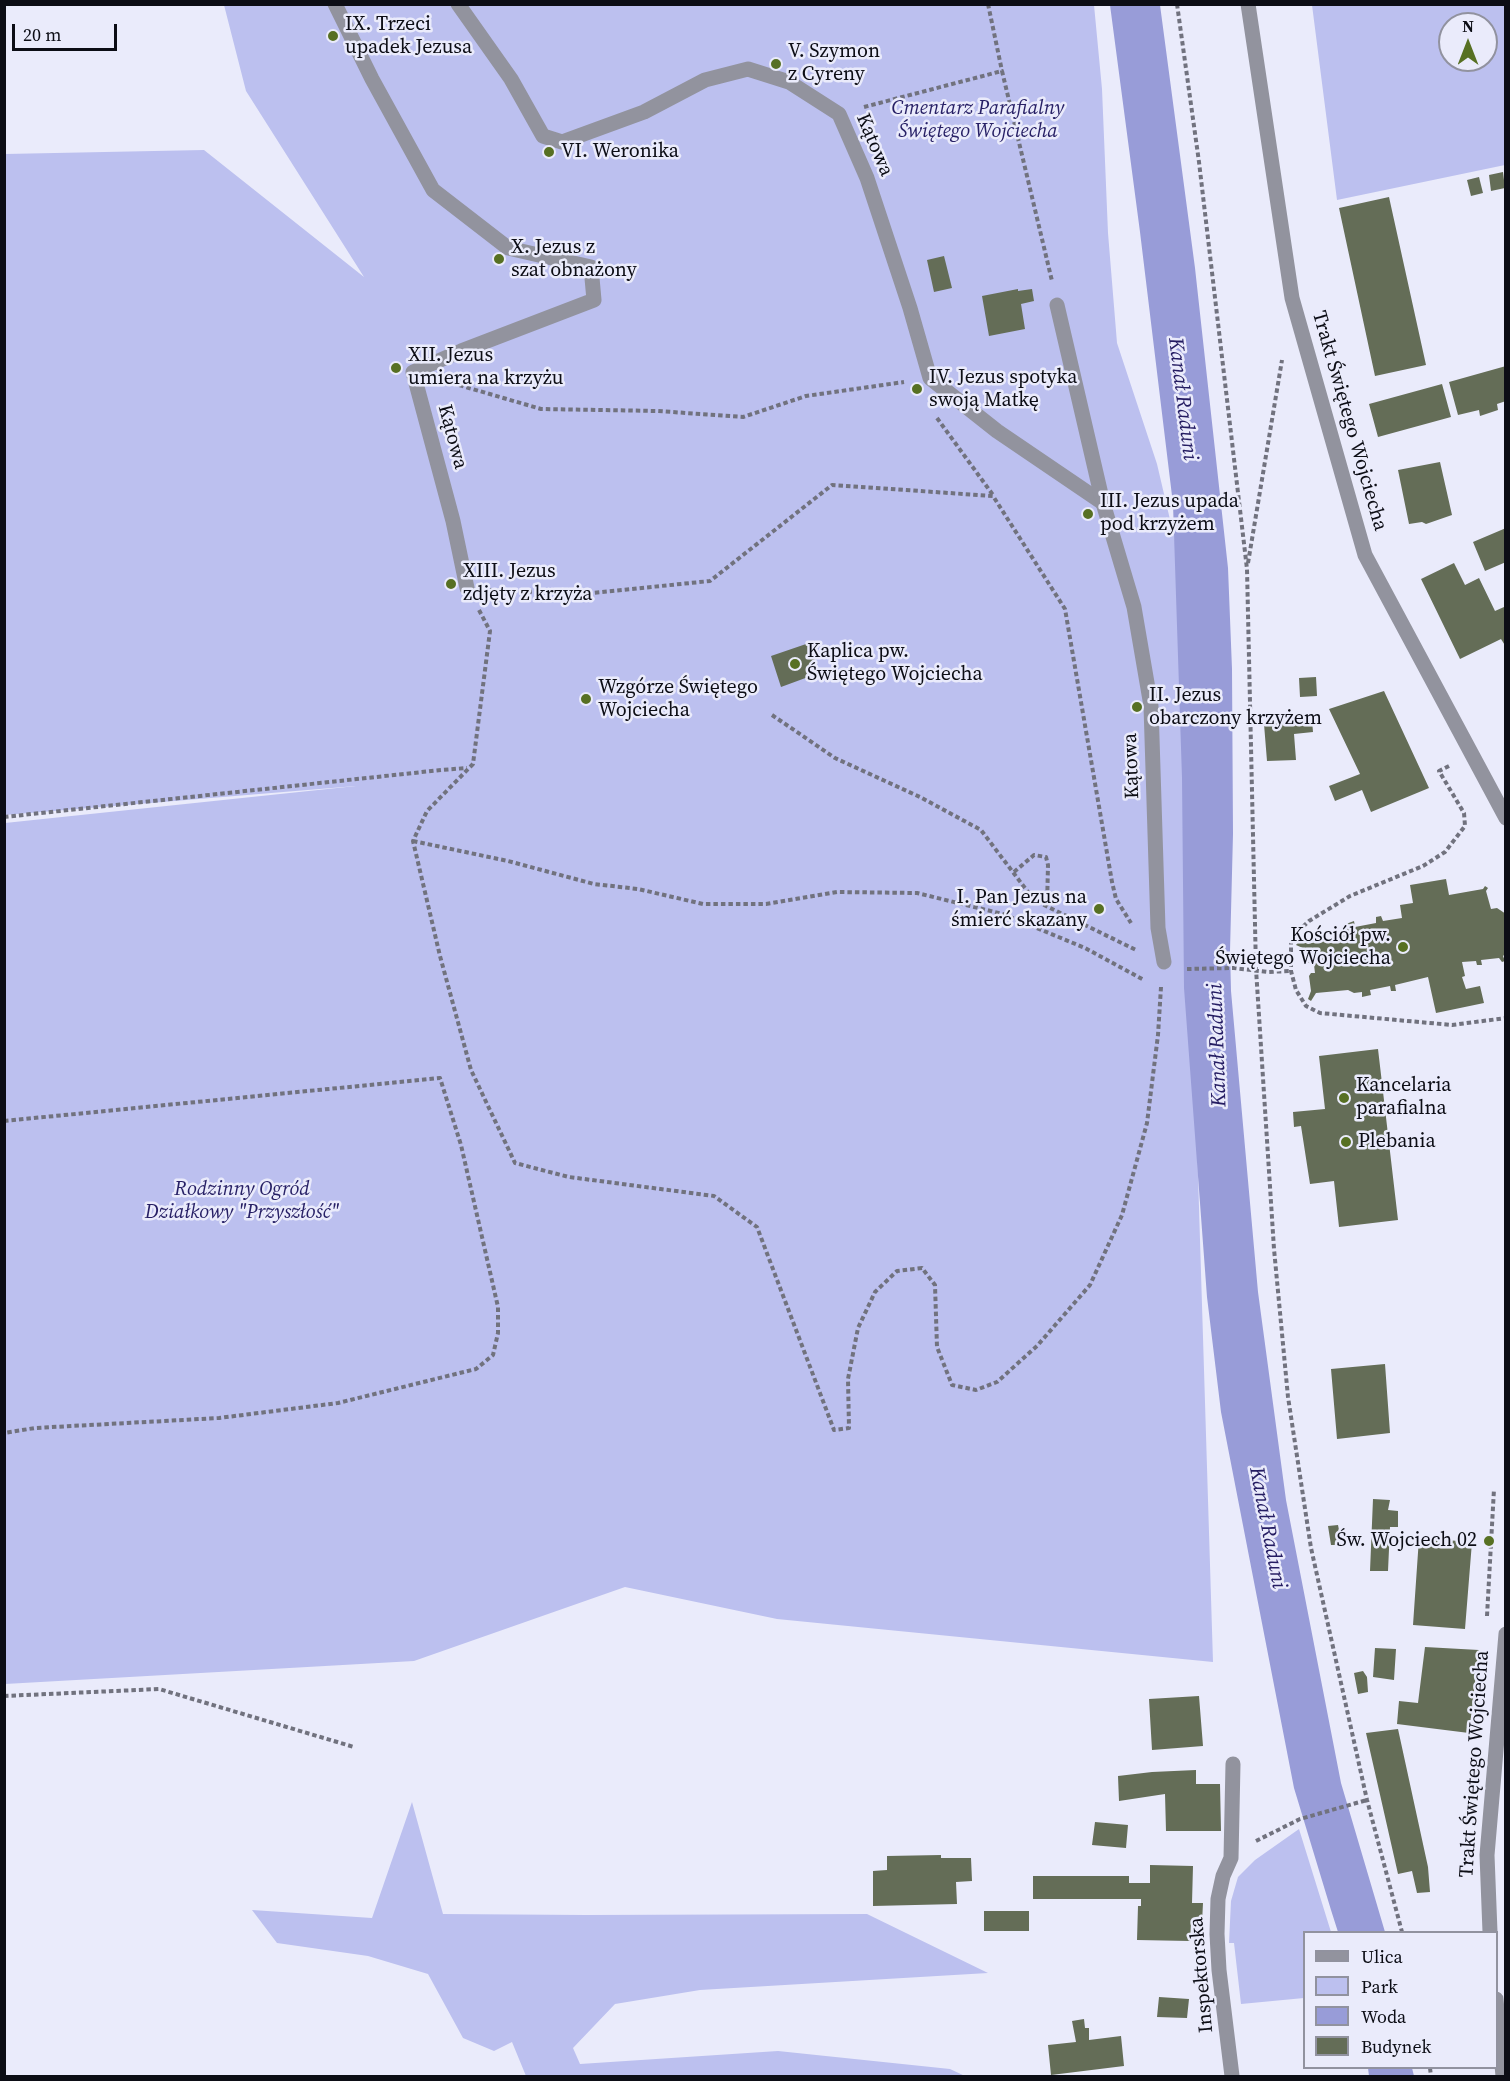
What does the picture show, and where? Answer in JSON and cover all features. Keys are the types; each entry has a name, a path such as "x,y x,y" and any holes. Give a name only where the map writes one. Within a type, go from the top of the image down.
{"street":[{"path":"335,4 372,79 433,190 508,248 591,267 594,300 413,372"},
{"name":"Kątowa","path":"458,4 511,79 543,136 562,142 644,112 705,80 748,69 789,81 839,114 867,178 910,308 930,378"},
{"name":"Trakt Świętego Wojciecha","path":"1248,4 1292,298 1365,555 1506,818"},
{"name":"Kątowa","path":"1057,305 1103,503 1134,607 1150,706 1158,928 1164,962"},
{"name":"Kątowa","path":"413,372 453,521 467,588"},
{"path":"930,378 998,431 1103,503"},
{"name":"Trakt Świętego Wojciecha","path":"1491,1931 1487,1855 1506,1634"},
{"name":"Inspektorska","path":"1232,2076 1217,1934 1218,1899 1223,1876 1231,1858 1233,1764"},
{"path":"1498,2012 1503,2076"}],"path":[{"path":"988,4 1057,305"},
{"path":"1178,4 1247,569 1257,969 1273,1238 1288,1397 1311,1548 1367,1800 1402,1931"},
{"path":"839,114 1002,71"},
{"path":"1247,569 1282,357"},
{"path":"413,372 541,409 658,411 743,417 806,396 930,378 938,420 993,496 1065,609 1116,899"},
{"path":"467,588 582,594 710,581 832,485 993,496"},
{"path":"467,588 490,631 473,764 427,811 413,841 440,956 471,1070 515,1163 569,1177 714,1197 757,1227 834,1430 849,1428 848,1379 858,1328 875,1292 897,1271 922,1268 935,1285 937,1347 952,1384 976,1390 997,1382 1037,1346 1090,1285 1122,1215 1147,1123 1164,962"},
{"path":"772,715 835,758 920,797 981,830 1034,900 1141,952"},
{"path":"4,817 468,768"},
{"path":"1439,771 1464,813 1465,826 1445,852 1423,866 1350,896 1309,921 1295,934 1291,942 1291,971 1296,990 1306,1005 1320,1012 1452,1025 1506,1018"},
{"path":"413,841 508,861 594,884 638,889 703,904 766,904 837,892 917,893 1003,914 1085,948 1160,988"},
{"path":"1014,872 1034,855 1046,856 1048,865 1047,906"},
{"path":"1180,969 1291,971"},
{"path":"4,1121 440,1078 461,1145 498,1307 498,1333 493,1355 476,1369 338,1403 219,1418 35,1428 4,1433"},
{"path":"1487,1616 1494,1489"},
{"path":"4,1696 159,1689 354,1747"},
{"path":"1231,1858 1239,1850 1300,1818 1367,1800"}],"green space":[{"path":"224,5 1094,5 1102,89 1108,233 1117,343 1157,464 1179,558 1213,1662 777,1619 625,1587 414,1661 5,1684 5,823 356,786 5,815 5,154 204,150 364,277 246,91"},
{"path":"1312,5 1505,5 1505,165 1337,200"},
{"path":"412,1802 443,1914 867,1914 988,1973 700,1990 615,2004 573,2048 580,2064 778,2051 950,2069 965,2076 526,2076 512,2042 494,2051 463,2038 428,1974 368,1956 277,1943 252,1910 372,1918"},
{"path":"1299,1829 1331,1931 1303,1931 1303,1998 1241,2004 1234,1943 1229,1943 1231,1901 1238,1877 1255,1860"}],"water":[{"name":"Kanał Raduni","path":"1110,5 1160,5 1195,268 1228,568 1232,669 1231,991 1258,1292 1286,1500 1341,1783 1385,1931 1338,1931 1331,1910 1294,1788 1221,1412 1207,1297 1184,988 1182,778 1173,504"},
{"path":"1368,2069 1412,2069 1414,2076 1369,2076"}],"building":[{"path":"1503,172 1505,188 1491,191 1489,175"},
{"path":"1479,177 1483,193 1471,196 1467,180"},
{"path":"1389,197 1426,365 1375,376 1339,208"},
{"path":"944,256 952,288 934,292 927,260"},
{"path":"1018,289 1018,291 1032,289 1034,301 1021,304 1025,329 989,336 982,296"},
{"path":"1506,366 1506,401 1497,404 1498,410 1480,416 1479,410 1458,415 1449,382"},
{"path":"1442,384 1451,417 1378,437 1369,404"},
{"path":"1440,462 1452,515 1426,524 1422,522 1409,524 1398,470"},
{"path":"1506,528 1506,562 1485,571 1473,542"},
{"path":"1454,563 1465,585 1479,578 1495,611 1504,607 1506,647 1501,639 1460,659 1421,579"},
{"name":"Kaplica pw. Świętego Wojciecha","path":"809,643 819,673 781,687 771,656"},
{"path":"1316,677 1317,696 1300,697 1299,678"},
{"path":"1384,691 1429,788 1371,812 1362,790 1335,801 1329,786 1360,774 1329,709"},
{"path":"1312,720 1313,732 1294,734 1296,760 1267,761 1264,724"},
{"name":"Kościół pw. Świętego Wojciecha","path":"1446,879 1449,895 1483,889 1485,886 1488,888 1486,891 1491,909 1497,908 1506,914 1506,953 1503,956 1505,961 1502,962 1499,958 1481,960 1482,965 1477,965 1476,961 1462,962 1465,976 1462,977 1466,989 1480,986 1484,1003 1436,1013 1428,977 1395,985 1396,991 1391,991 1390,986 1370,990 1371,995 1362,997 1362,992 1354,993 1348,990 1316,993 1311,1001 1308,999 1311,991 1309,976 1315,973 1314,965 1307,962 1305,949 1296,945 1300,940 1308,944 1348,934 1346,924 1354,921 1355,927 1376,923 1376,917 1381,916 1383,921 1402,918 1400,905 1413,903 1410,885"},
{"name":"Plebania","path":"1378,1049 1398,1220 1339,1227 1334,1181 1310,1184 1301,1126 1294,1127 1293,1112 1325,1109 1319,1056"},
{"path":"1385,1364 1390,1433 1337,1439 1331,1369"},
{"path":"1373,1499 1390,1500 1388,1510 1398,1511 1398,1527 1390,1527 1388,1571 1370,1571"},
{"path":"1338,1525 1342,1545 1331,1545 1328,1526"},
{"path":"1419,1538 1472,1542 1465,1629 1413,1625"},
{"path":"1425,1647 1479,1650 1469,1733 1397,1724 1399,1701 1418,1703"},
{"path":"1375,1648 1396,1649 1394,1680 1373,1677"},
{"path":"1363,1671 1367,1677 1368,1692 1358,1694 1354,1673"},
{"path":"1199,1696 1203,1746 1152,1750 1149,1699"},
{"path":"1398,1729 1428,1867 1430,1892 1417,1893 1412,1871 1398,1874 1366,1733"},
{"path":"1196,1770 1196,1784 1220,1784 1221,1831 1166,1831 1165,1794 1119,1801 1118,1776"},
{"path":"1095,1822 1128,1825 1126,1848 1092,1845"},
{"path":"941,1855 941,1858 971,1858 972,1881 956,1882 957,1904 873,1906 873,1871 887,1870 887,1856"},
{"path":"1150,1865 1193,1866 1192,1903 1203,1903 1202,1923 1191,1923 1190,1941 1137,1940 1138,1906 1141,1906 1141,1899 1033,1899 1033,1876 1129,1876 1129,1883 1150,1883"},
{"path":"984,1911 1029,1911 1029,1931 984,1931"},
{"path":"1159,1997 1189,1999 1187,2018 1157,2017"},
{"path":"1084,2019 1085,2028 1089,2028 1089,2040 1121,2036 1124,2066 1051,2075 1048,2045 1076,2042 1072,2021"}],"place":[{"name":"IX. Trzeci upadek Jezusa","path":"333,36"},
{"name":"V. Szymon z Cyreny","path":"776,64"},
{"name":"VI. Weronika","path":"549,152"},
{"name":"X. Jezus z szat obnażony","path":"499,259"},
{"name":"XII. Jezus umiera na krzyżu","path":"396,368"},
{"name":"IV. Jezus spotyka swoją Matkę","path":"917,389"},
{"name":"III. Jezus upada pod krzyżem","path":"1088,514"},
{"name":"XIII. Jezus zdjęty z krzyża","path":"451,584"},
{"name":"Kaplica pw. Świętego Wojciecha","path":"795,664"},
{"name":"Wzgórze Świętego Wojciecha","path":"586,699"},
{"name":"II. Jezus obarczony krzyżem","path":"1137,707"},
{"name":"I. Pan Jezus na śmierć skazany","path":"1099,909"},
{"name":"Kościół pw. Świętego Wojciecha","path":"1403,947"},
{"name":"Kancelaria parafialna","path":"1344,1098"},
{"name":"Plebania","path":"1346,1142"},
{"name":"Św. Wojciech 02","path":"1489,1541"}],"park label":[{"name":"Cmentarz Parafialny Świętego Wojciecha","path":"978,120"},
{"name":"Rodzinny Ogród Działkowy \"Przyszłość\"","path":"242,1202"}]}
